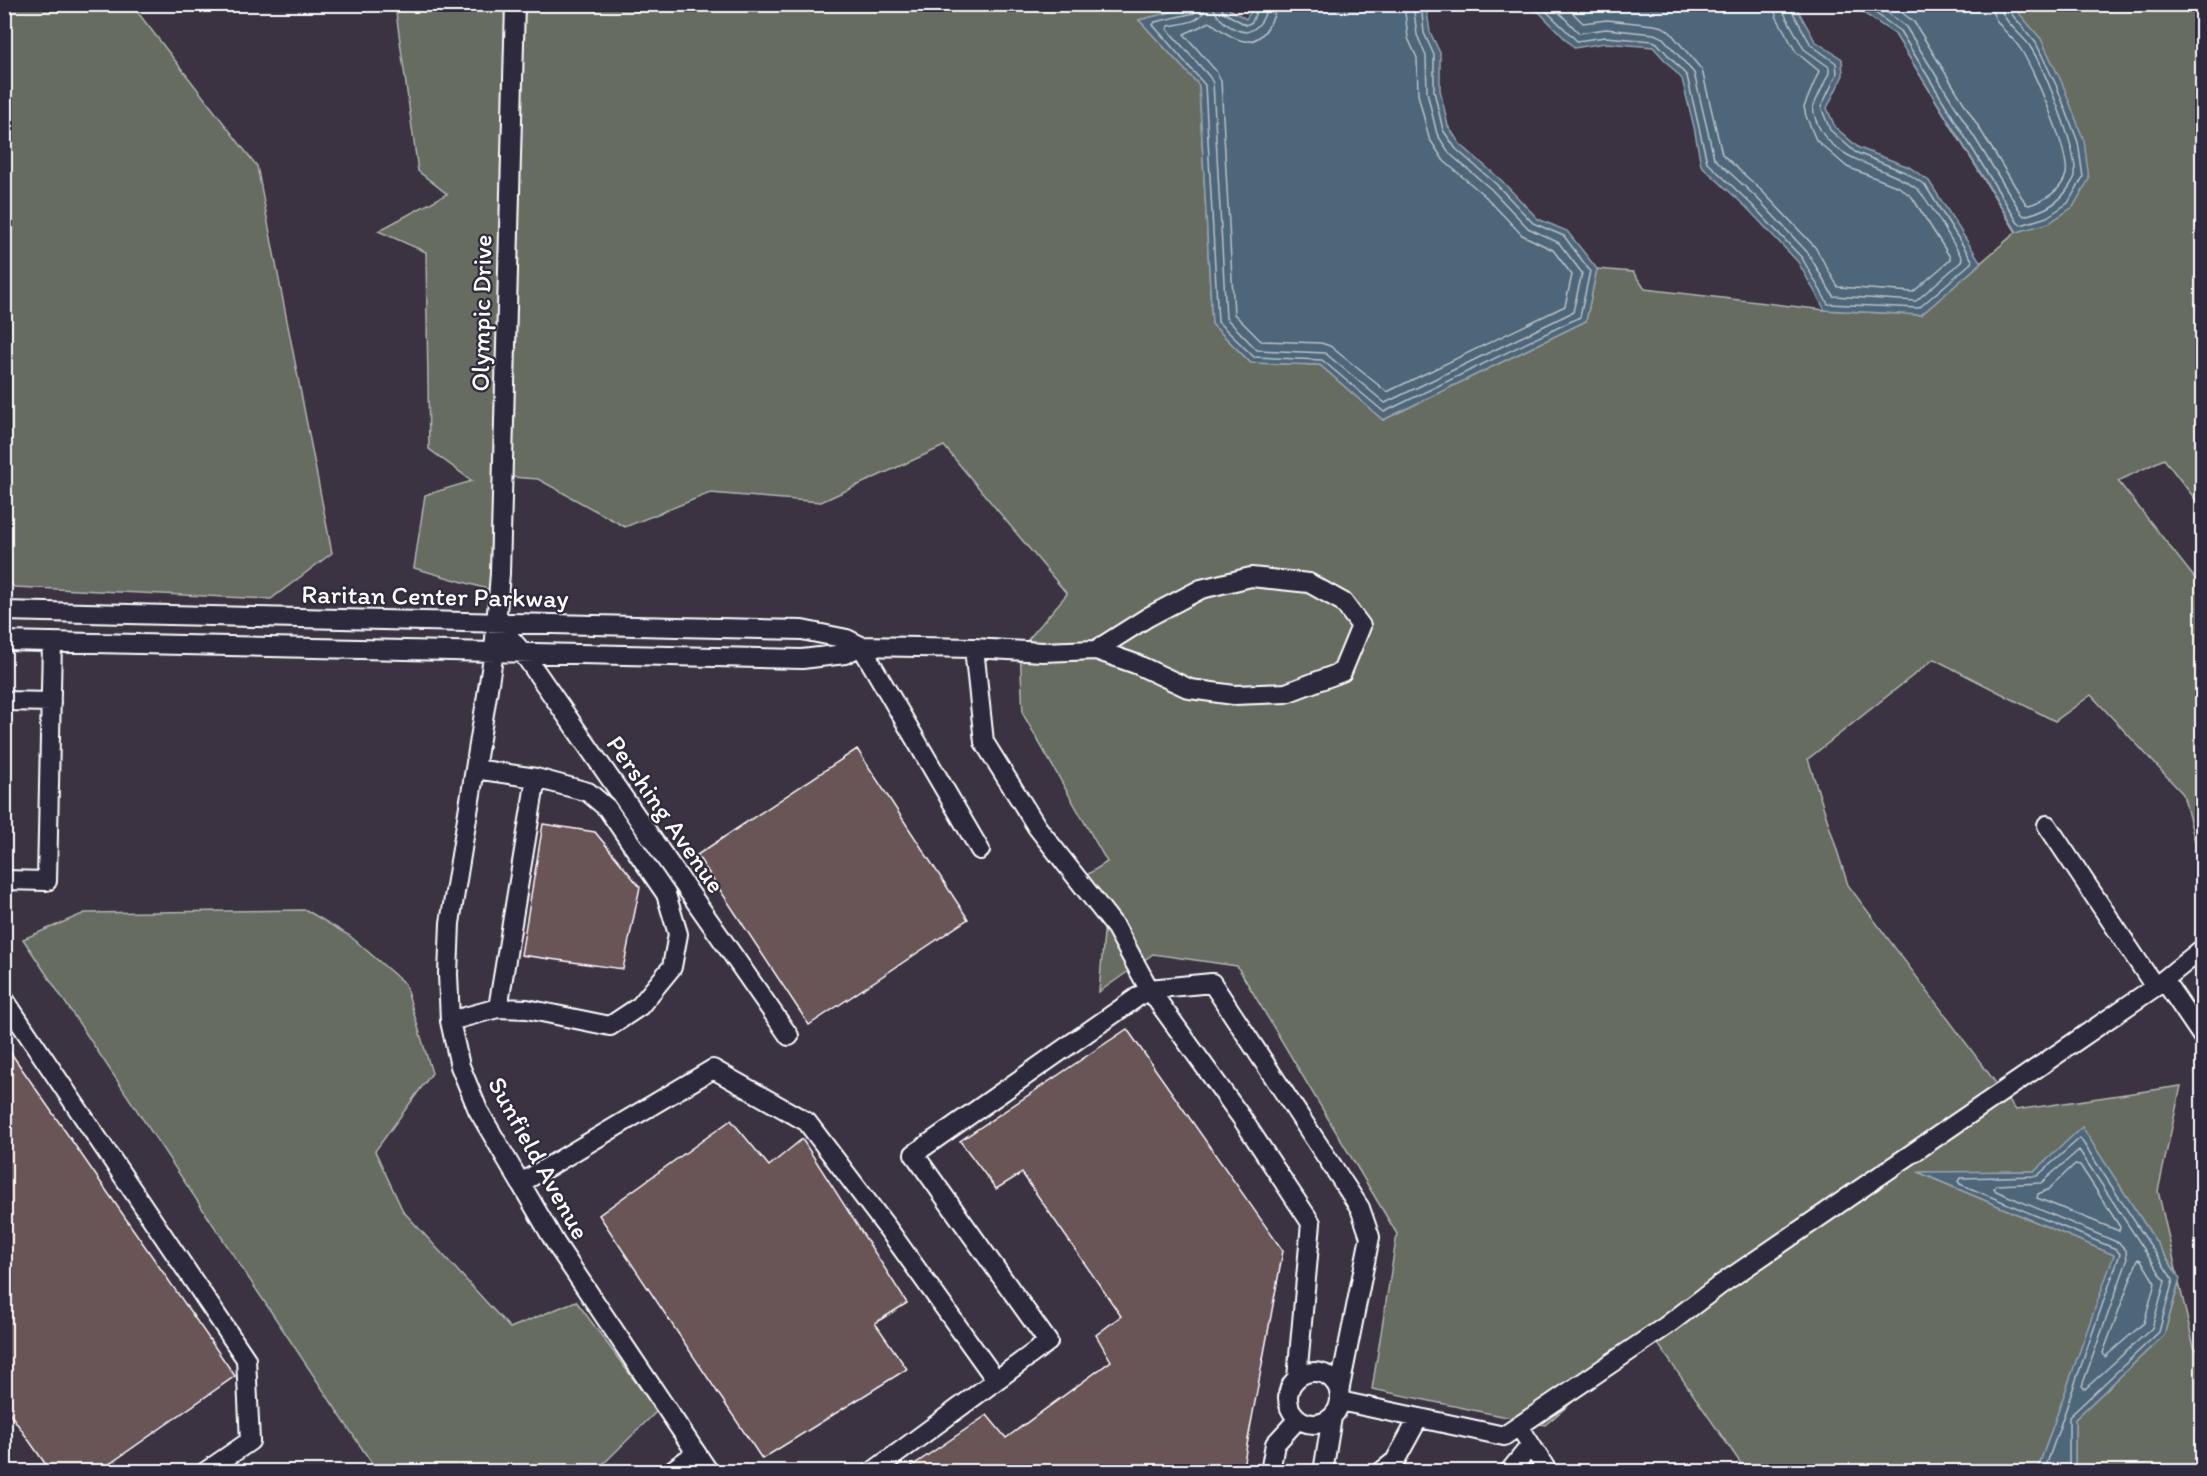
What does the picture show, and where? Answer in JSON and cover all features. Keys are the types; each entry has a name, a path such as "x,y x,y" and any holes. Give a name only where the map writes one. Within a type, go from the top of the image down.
{"street":[{"name":"Olympic Drive","path":"494,652 500,573 515,4"},
{"path":"1251,577 1309,583 1343,602 1361,626 1342,672 1286,693 1234,695 1190,689 1136,664 1095,650 1148,617 1201,589 1251,577"},
{"name":"Raritan Center Parkway","path":"4,611 802,630 840,637 861,646 1042,652 1095,650"},
{"name":"Pershing Avenue","path":"497,623 523,653 789,1036"},
{"name":"Raritan Center Parkway","path":"4,641 802,659 845,654 861,646"},
{"path":"4,880 47,881 52,642"},
{"path":"861,646 980,850"},
{"path":"974,648 984,742 1037,826 1116,928 1149,989 1241,1118 1311,1223 1297,1378"},
{"name":"Sunfield Avenue","path":"494,652 450,923 448,974 450,1021 460,1066 478,1110 585,1289 709,1472"},
{"path":"4,701 51,702"},
{"path":"450,1021 498,1008 527,1009 610,1026 640,1006 672,967 678,934 666,894 607,808 588,792 536,778 475,769"},
{"path":"498,1008 536,778"},
{"path":"2047,825 2160,983 2202,1036"},
{"path":"1337,1403 1504,1436 2160,983 2202,949"},
{"path":"872,1472 1048,1342 914,1154 1149,989 1212,983 1360,1208 1370,1237 1323,1472"},
{"path":"4,999 246,1359 250,1441 205,1472"},
{"path":"520,1183 714,1068 807,1122 888,1229 996,1380"},
{"path":"1306,1373 1322,1373 1329,1377 1337,1403 1324,1422 1306,1423 1298,1419 1289,1406 1289,1389 1297,1378 1306,1373"},
{"path":"1270,1472 1275,1444 1298,1419"},
{"path":"1381,1472 1395,1461 1418,1419"},
{"path":"1519,1426 1544,1470"},
{"path":"1509,1472 1531,1445"},
{"path":"670,1472 696,1453"}],"green space":[{"path":"5,4 132,5 257,166 332,553 271,599 14,587 5,576"},
{"path":"395,5 1204,5 1139,20 1199,85 1212,324 1251,363 1320,365 1383,420 1586,321 1597,269 1633,272 1645,289 1825,310 1921,315 2016,232 1895,34 1852,5 2202,5 2202,508 2164,459 2118,481 2201,586 2202,864 2183,794 2091,695 2055,721 1934,659 1808,759 1848,885 2016,1110 2181,1086 2158,1191 2177,1274 2082,1128 2036,1171 1920,1173 2115,1255 2037,1471 1746,1471 1652,1335 1545,1425 1372,1389 1397,1234 1237,966 1153,954 1099,992 1106,910 1074,883 1107,862 1023,714 1020,649 1067,594 944,446 821,502 710,493 625,527 538,479 511,477 505,594 414,568 425,495 472,481 429,449 426,252 378,231 447,194 418,171"},
{"path":"306,910 350,936 405,984 432,1073 375,1151 403,1211 510,1328 576,1301 657,1411 596,1471 377,1471 23,939 85,913"},
{"path":"2179,1283 2194,1347 2202,1354 2202,1471 2075,1472 2075,1419 2164,1335"}],"water":[{"path":"1204,4 1223,5 1246,19 1255,5 1426,5 1430,32 1440,53 1440,90 1448,126 1460,144 1501,180 1538,219 1567,231 1597,269 1586,321 1383,420 1320,365 1251,363 1212,324 1199,85 1139,20"},
{"path":"1515,5 1795,5 1815,41 1842,59 1843,75 1827,108 1835,127 1859,148 1909,167 1929,181 1981,263 1921,315 1825,310 1798,262 1747,208 1701,165 1682,79 1653,47 1605,43 1574,48 1539,12"},
{"path":"1852,5 2012,5 2041,39 2063,85 2084,141 2089,179 2073,207 2049,223 2017,232 1895,34"},
{"path":"2082,1127 2180,1279 2164,1335 2075,1419 2075,1471 2037,1471 2114,1255 1918,1172 2035,1171"}],"building":[{"path":"857,749 968,919 809,1025 697,855"},
{"path":"543,824 595,832 640,887 623,969 521,955"},
{"path":"1127,1029 1283,1251 1242,1472 903,1472 987,1415 1006,1438 1111,1361 1096,1335 1121,1316 1022,1173 996,1189 960,1141"},
{"path":"4,1043 235,1376 98,1472 51,1472 4,1405"},
{"path":"731,1120 769,1166 802,1139 907,1303 875,1323 907,1369 762,1459 599,1215"}]}
